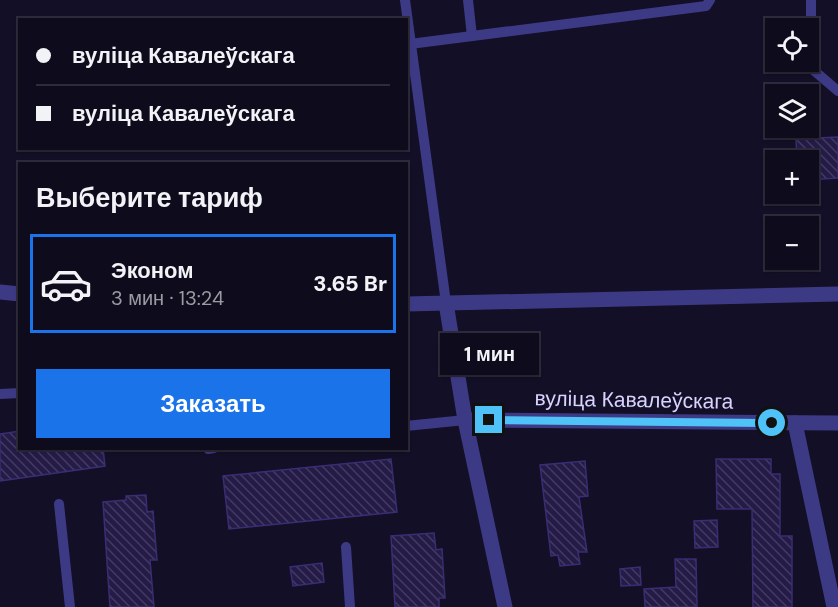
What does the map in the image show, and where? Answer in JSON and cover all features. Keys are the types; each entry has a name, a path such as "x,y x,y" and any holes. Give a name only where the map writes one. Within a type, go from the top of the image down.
{"street":[{"path":"0,292 18,294"},
{"path":"408,304 838,294"},
{"path":"446,303 465,420 505,607"},
{"name":"вуліца Кавалеўскага","path":"465,420 838,423"},
{"path":"795,423 834,607"}],"lane":[{"path":"405,0 407,18"},
{"path":"468,0 472,36"},
{"path":"410,44 706,6 710,0"},
{"path":"811,0 811,68 838,91"},
{"path":"408,26 446,303"},
{"path":"0,394 18,393"},
{"path":"408,426 465,420"},
{"path":"59,504 70,607"},
{"path":"346,547 350,607"}],"building":[{"path":"838,137 838,178 819,179 819,150 797,150 796,139"},
{"path":"18,431 18,450 103,450 105,466 0,481 0,434"},
{"path":"391,459 397,512 229,529 223,476"},
{"path":"716,459 771,459 771,474 780,474 780,536 792,536 792,607 753,607 752,509 717,509"},
{"path":"585,461 588,496 579,497 587,552 578,552 580,564 560,566 558,555 551,556 540,465"},
{"path":"146,495 147,512 153,511 157,560 150,560 154,607 110,607 103,502 126,500 126,496"},
{"path":"717,520 718,547 695,548 694,521"},
{"path":"434,533 436,550 442,549 445,598 439,598 439,607 395,607 391,536"},
{"path":"675,559 696,559 697,607 645,607 644,589 676,587"},
{"path":"322,563 324,582 293,586 290,567"},
{"path":"640,567 641,585 621,586 620,569"}],"route":[{"path":"489,420 772,423"}]}
